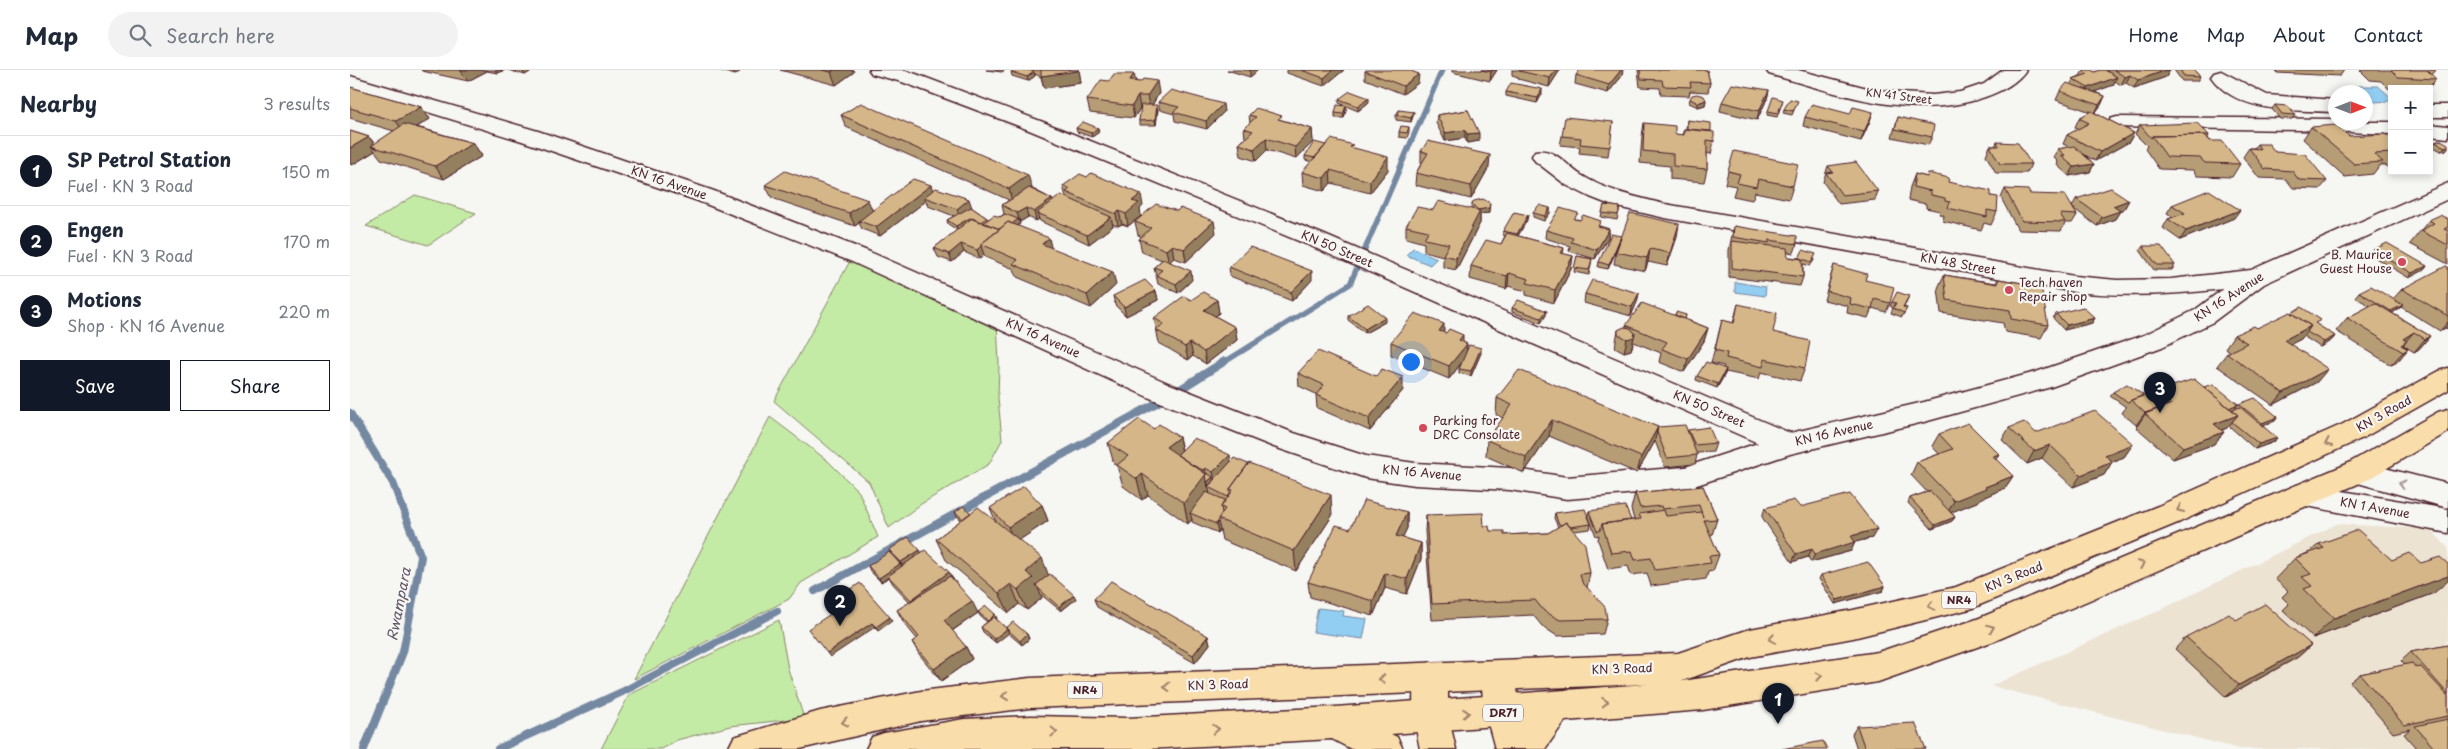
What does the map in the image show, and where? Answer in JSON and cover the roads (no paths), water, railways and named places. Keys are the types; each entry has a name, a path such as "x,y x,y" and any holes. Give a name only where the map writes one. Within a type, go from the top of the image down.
{"main road":[{"name":"KN 3 Road","path":"746,749 820,726 912,708 1030,693 1678,668 1750,642 1853,624 1959,600 2169,514 2335,439 2448,378"},
{"path":"884,749 964,735 1031,732 1128,734 1335,723 1703,694 1878,667 1986,630 2357,472 2448,419"},
{"name":"DR71","path":"1499,676 1502,710 1513,749"},
{"path":"1431,677 1431,715 1438,749"},
{"path":"1524,749 1557,706"},
{"path":"1335,723 1385,749"}],"street":[{"name":"KN 50 Street","path":"879,70 909,78 1036,126 1314,239 1788,444"},
{"name":"KN 41 Street","path":"1776,70 1872,95 1939,101 1982,94 1998,86 2016,70"},
{"path":"2220,77 2234,88 2255,100 2276,104 2328,106"},
{"name":"KN 16 Avenue","path":"350,82 530,136 706,196 861,257 1160,391 1284,440 1366,467 1415,474 1510,479 1567,488 1685,478 1788,444 1924,412 2042,380 2153,341 2204,316 2255,278 2448,190"},
{"path":"2373,109 2388,110"},
{"path":"2433,111 2448,111"},
{"path":"2116,123 2302,124 2388,128"},
{"path":"2433,130 2448,132"},
{"name":"KN 48 Street","path":"1543,156 1574,180 1621,201 2074,284 2117,288 2153,287 2255,278"},
{"path":"2357,472 2448,496"},
{"name":"KN 1 Avenue","path":"2301,495 2448,521"}],"water":[{"path":"2373,86 2378,86 2388,95 2388,101 2374,102"},
{"path":"1413,248 1437,258 1430,265 1406,255"},
{"path":"1735,282 1766,287 1765,296 1735,292"},
{"path":"1318,608 1344,611 1343,616 1367,619 1363,639 1313,632"}],"waterway":[{"path":"1223,363 1350,284 1442,70"},
{"path":"815,591 1171,395 1225,361"},
{"name":"Rwampara","path":"350,413 393,483 421,557 403,652 364,749"},
{"path":"498,749 622,692 777,611"}],"place":[{"name":"B. Maurice Guest House","path":"2402,262"},
{"name":"Tech haven Repair shop","path":"2009,290"},
{"name":"Motions","path":"2160,413"},
{"name":"Parking for DRC Consolate","path":"1423,428"},
{"name":"Engen","path":"840,626"},
{"name":"SP Petrol Station","path":"1778,724"}]}
